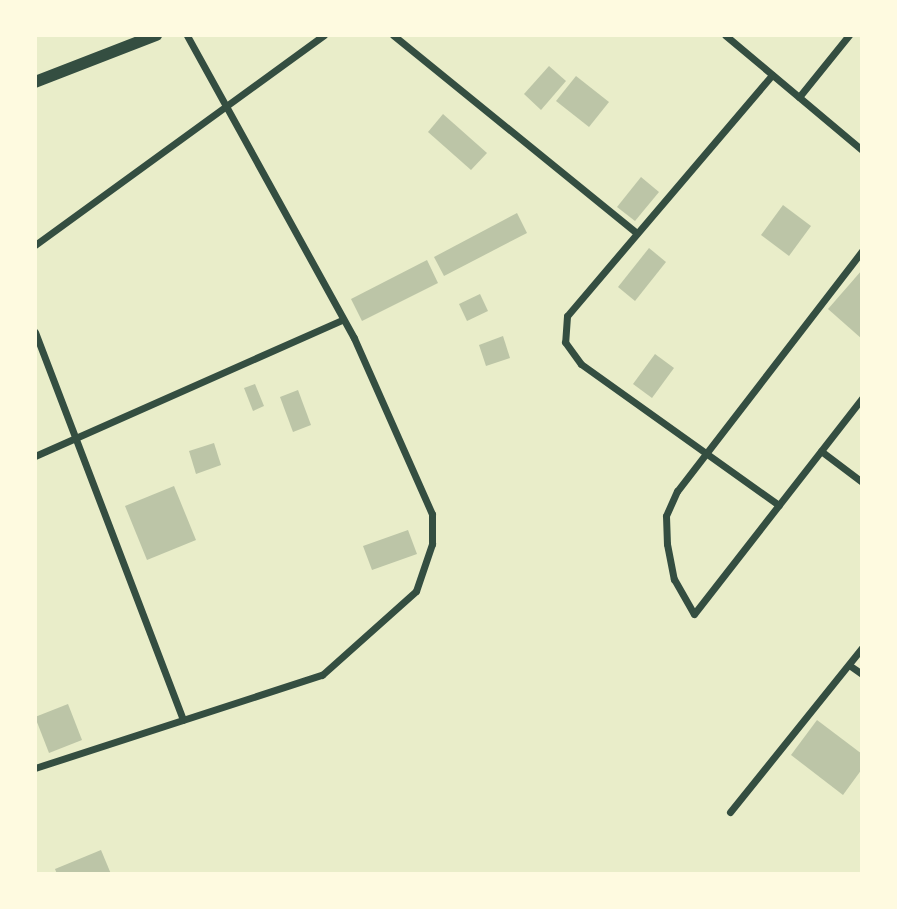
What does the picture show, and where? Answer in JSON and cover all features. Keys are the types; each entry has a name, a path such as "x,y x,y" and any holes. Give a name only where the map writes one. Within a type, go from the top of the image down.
{"street":[{"path":"35,82 156,35"},
{"path":"35,768 322,675 416,591 432,544 432,514 342,320 187,35"},
{"path":"35,245 324,35"},
{"path":"393,35 637,233"},
{"path":"725,35 862,150"},
{"path":"799,97 849,35"},
{"path":"772,75 567,316 565,342 582,364 704,455 779,505"},
{"path":"862,251 704,455 666,516 674,579 694,614 862,398"},
{"path":"35,456 342,320"},
{"path":"35,332 183,720"},
{"path":"821,451 862,482"},
{"path":"730,813 862,649"},
{"path":"849,665 862,674"}],"building":[{"path":"549,66 566,81 541,110 524,94"},
{"path":"576,76 609,102 589,127 556,101"},
{"path":"443,114 487,153 471,170 428,132"},
{"path":"641,177 659,192 635,221 617,207"},
{"path":"783,205 811,226 789,256 761,235"},
{"path":"517,213 527,233 444,276 434,257"},
{"path":"649,248 666,262 635,301 618,287"},
{"path":"427,260 438,283 362,321 351,299"},
{"path":"862,270 862,339 828,309"},
{"path":"480,294 488,311 467,321 459,304"},
{"path":"503,336 510,358 486,366 479,345"},
{"path":"655,354 674,368 652,398 633,384"},
{"path":"255,384 264,406 253,411 244,388"},
{"path":"298,390 311,425 293,432 280,397"},
{"path":"214,443 221,465 196,474 189,451"},
{"path":"174,486 196,540 147,560 125,506"},
{"path":"408,530 417,554 372,570 363,546"},
{"path":"68,704 82,740 49,753 35,717"},
{"path":"817,720 862,754 862,769 843,795 791,755"},
{"path":"101,850 111,874 57,874 55,869"}]}
